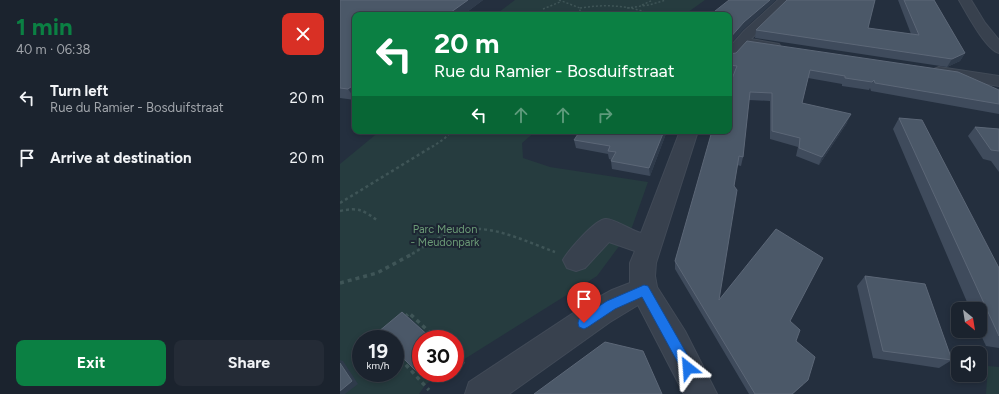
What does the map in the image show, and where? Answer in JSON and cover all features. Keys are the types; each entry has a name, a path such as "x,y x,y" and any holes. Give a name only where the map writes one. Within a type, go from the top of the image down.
{"street":[{"path":"732,54 785,0"},
{"path":"965,0 980,25 999,49"},
{"path":"742,42 788,49"},
{"path":"927,70 999,81"},
{"path":"688,134 642,269 644,290 671,336 701,394"},
{"path":"576,260 606,229 624,238 649,246"},
{"path":"481,394 600,312 622,299 644,290"}],"path":[{"path":"640,6 653,0"},
{"path":"624,8 666,0"},
{"path":"543,9 559,1 580,8 602,5 641,12"},
{"path":"340,203 444,139 449,134"},
{"path":"340,211 352,208 365,210 378,221"},
{"path":"340,282 371,275 397,264 444,236 466,229 485,229 508,234 576,260"},
{"path":"404,318 409,313 427,330"},
{"path":"404,363 429,390"}],"green space":[{"path":"515,0 705,0 688,12 499,12"},
{"name":"Parc Meudon - Meudonpark","path":"376,134 532,134 522,143 523,158 550,167 648,182 631,230 597,276 464,359 464,330 412,330 412,382 429,382 419,394 340,394 340,164"},
{"path":"988,366 999,367 999,394 986,394"}],"building":[{"path":"340,0 468,0 451,12 352,12 352,86 348,89 340,88"},
{"path":"729,0 770,0 744,22 732,36 732,12 714,12"},
{"path":"787,0 875,0 868,28 919,35 904,0 934,0 965,53 952,59 756,30"},
{"path":"747,41 958,72 999,90 999,104 875,83 874,80 872,82 845,78 845,76 810,70 802,103 851,114 822,157 799,148 800,138 772,131 772,93 750,92 743,157 739,156 734,186 737,190 719,300 776,229 823,258 790,321 800,330 796,341 815,357 808,380 792,394 755,394 675,261 711,134 732,134 732,78 737,66 732,65 732,54 736,53"},
{"path":"899,118 922,120 999,268 999,336 987,310 987,302 983,302"},
{"path":"975,127 999,129 999,151 991,150"},
{"path":"578,134 663,134 649,168 611,161 616,152 608,151 610,146 574,140"},
{"path":"865,276 925,284 951,360 883,351"},
{"path":"402,312 422,330 412,330 412,367 404,359 404,330 380,330"},
{"path":"605,342 643,351 662,394 534,394"},
{"path":"340,363 352,381 340,391"}],"route":[{"path":"584,323 611,305 644,290 688,368"}]}
